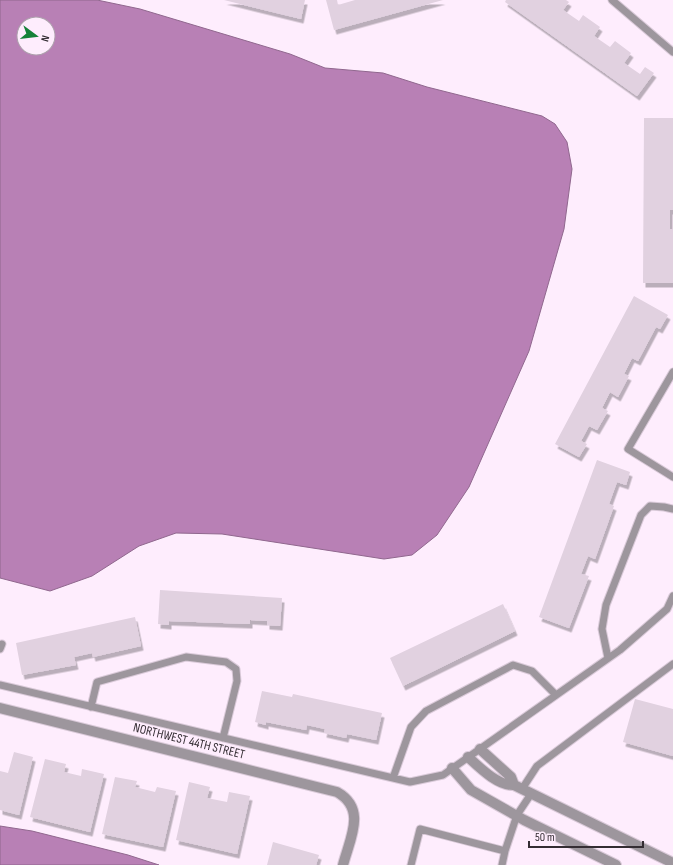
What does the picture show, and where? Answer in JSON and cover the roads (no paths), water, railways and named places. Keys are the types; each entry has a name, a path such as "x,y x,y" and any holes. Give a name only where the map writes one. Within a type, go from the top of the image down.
{"street":[{"name":"NORTHWEST 44TH STREET","path":"0,708 336,792 345,796 355,812 355,820 344,865"},
{"path":"480,749 511,777 522,790"},
{"path":"468,758 481,769 507,786 522,790 673,863"},
{"path":"452,768 471,790 616,865"}],"lane":[{"path":"612,0 673,52"},
{"path":"673,372 628,449 673,477"},
{"path":"608,658 602,629 606,605 641,515 650,506 664,506 673,509"},
{"path":"0,685 410,782 443,775 468,758 608,658 667,609 673,596"},
{"path":"91,707 97,682 186,657 226,662 236,669 237,681 223,738"},
{"path":"393,778 411,727 426,711 514,664 532,670 556,695"},
{"path":"502,865 517,815 522,790 537,766 673,664"},
{"path":"411,865 420,829 505,851"}]}
